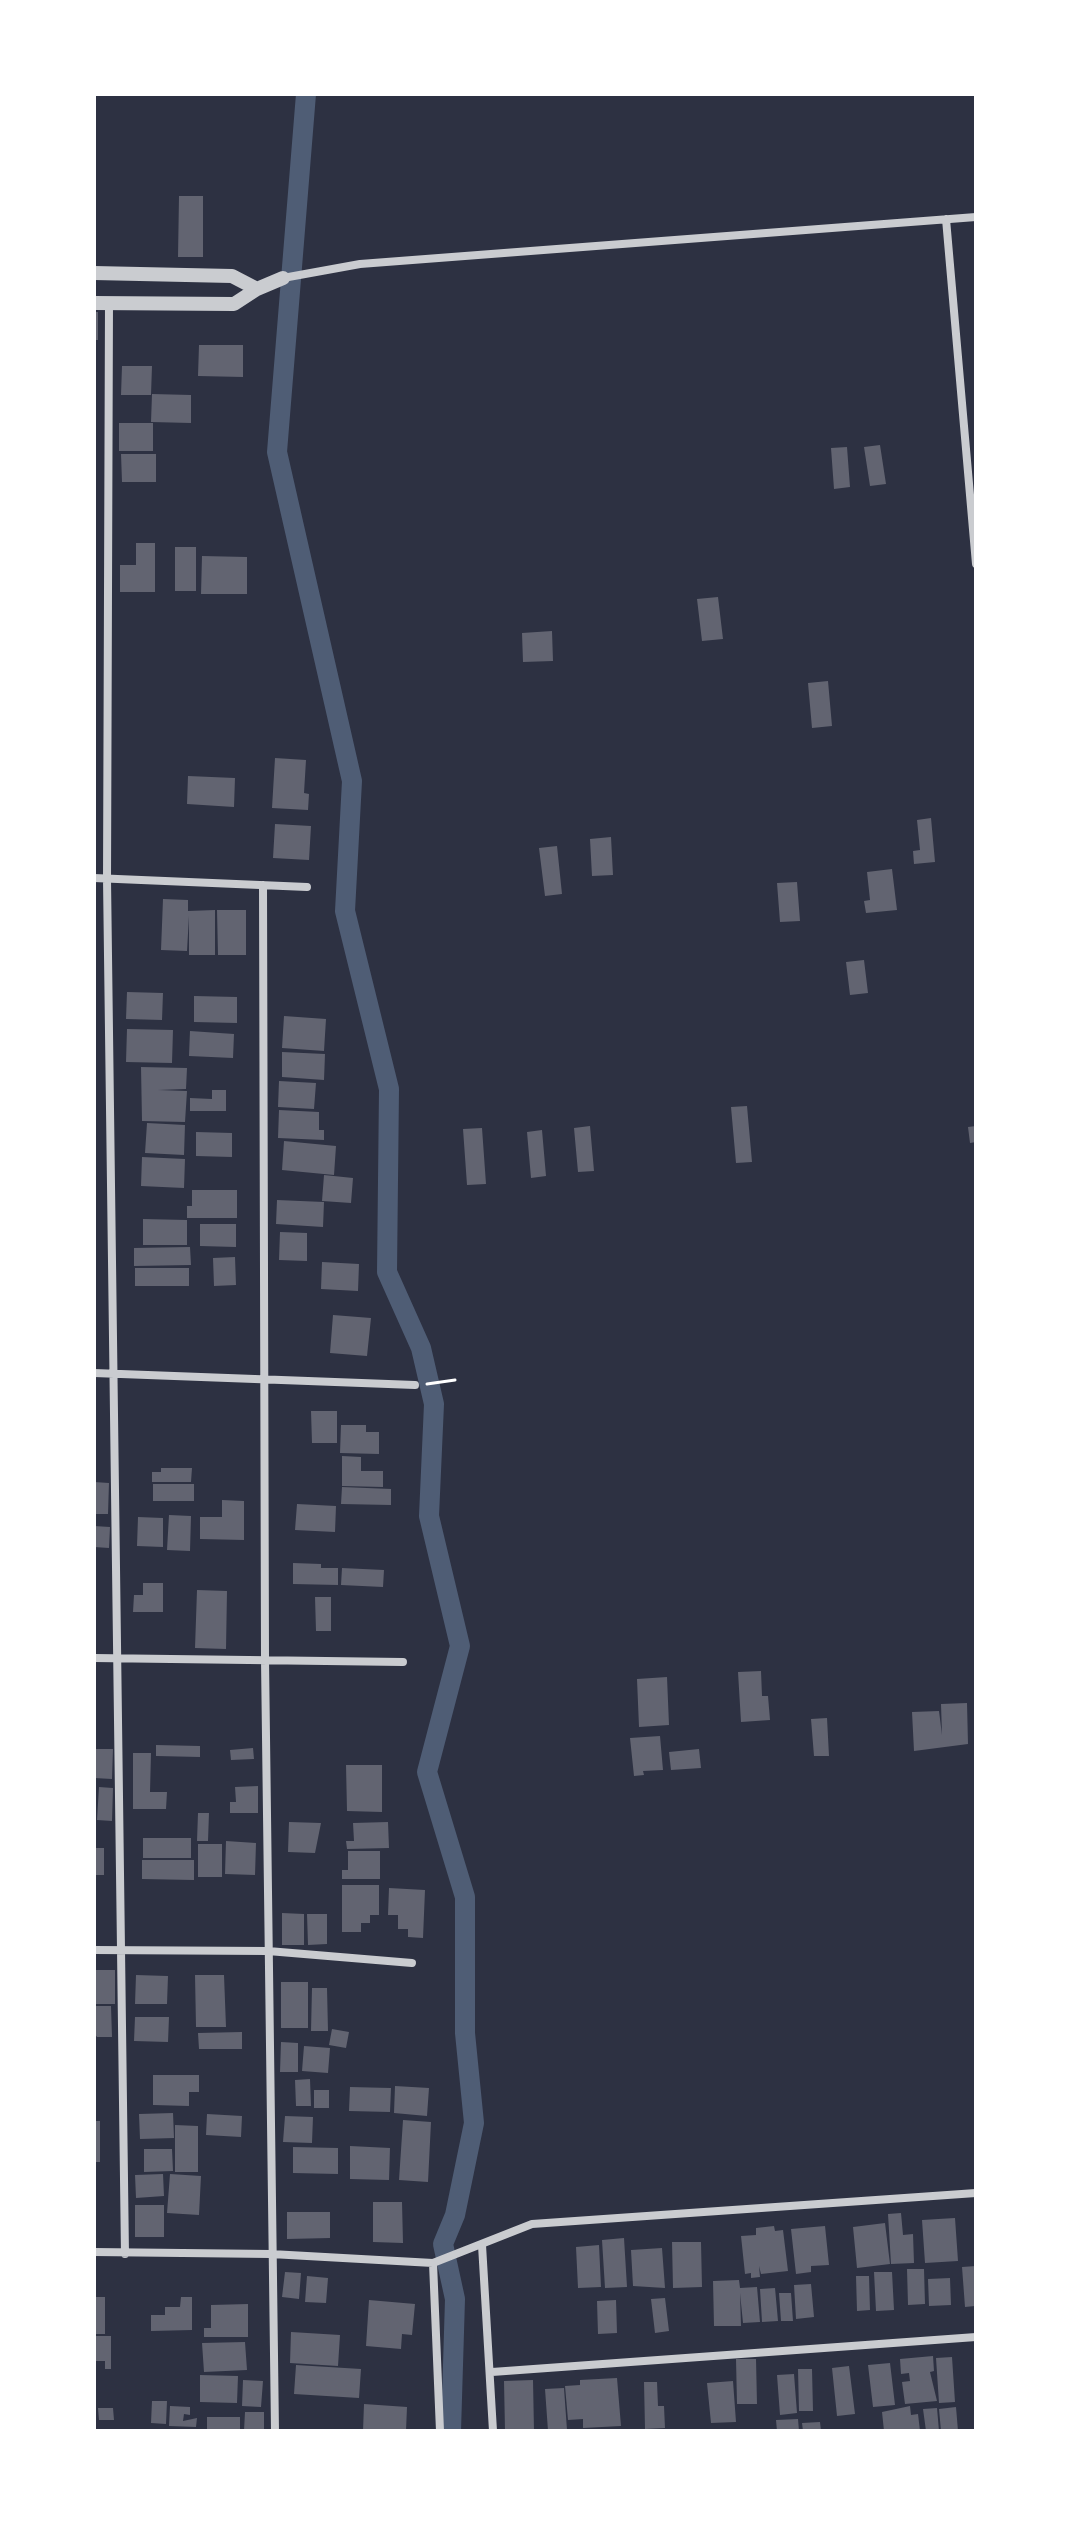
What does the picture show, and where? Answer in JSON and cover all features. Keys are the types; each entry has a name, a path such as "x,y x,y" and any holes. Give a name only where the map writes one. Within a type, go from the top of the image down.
{"street":[{"path":"125,2254 120,1659 111,1374 102,303 234,304 257,289 283,278 360,264 976,217"},
{"path":"946,219 976,564"},
{"path":"94,273 232,276 257,289"},
{"path":"94,878 307,887"},
{"path":"263,885 265,1660 275,2431"},
{"path":"94,1373 415,1385"},
{"path":"94,1658 403,1662"},
{"path":"94,1950 268,1951 412,1963"},
{"path":"94,2252 271,2254 433,2263 532,2224 976,2193"},
{"path":"482,2245 492,2372 493,2431"},
{"path":"433,2263 440,2431"},
{"path":"492,2372 976,2337"}],"path":[{"path":"415,1385 455,1380"}],"building":[{"path":"179,196 203,196 203,257 178,257"},
{"path":"94,312 98,312 98,340 94,340"},
{"path":"199,345 243,345 243,377 198,376"},
{"path":"122,366 152,366 151,395 121,395"},
{"path":"152,394 191,395 191,423 151,422"},
{"path":"119,423 153,423 153,451 119,451"},
{"path":"880,445 886,484 870,486 864,447"},
{"path":"847,447 850,487 834,489 831,448"},
{"path":"121,454 156,454 156,482 122,482"},
{"path":"136,543 155,543 155,592 120,592 120,565 136,565"},
{"path":"175,547 196,547 196,591 175,591"},
{"path":"202,556 247,557 247,594 201,594"},
{"path":"718,597 723,639 702,641 697,599"},
{"path":"552,631 553,661 523,662 522,633"},
{"path":"828,681 832,726 812,728 808,683"},
{"path":"275,758 306,760 304,793 309,794 308,810 272,808"},
{"path":"188,776 235,778 234,807 187,804"},
{"path":"931,818 935,862 914,864 913,851 920,850 917,820"},
{"path":"275,824 311,826 309,860 273,858"},
{"path":"611,837 613,875 592,876 590,839"},
{"path":"557,846 562,894 545,896 539,848"},
{"path":"892,869 897,910 866,913 864,901 870,900 867,872"},
{"path":"797,882 800,921 780,922 777,883"},
{"path":"163,899 188,900 188,911 215,910 215,955 189,955 189,916 187,951 161,950"},
{"path":"217,910 246,910 246,955 218,955"},
{"path":"864,960 868,993 850,995 846,962"},
{"path":"127,992 163,993 162,1020 126,1019"},
{"path":"194,996 237,997 237,1023 194,1022"},
{"path":"284,1016 326,1019 324,1051 282,1048"},
{"path":"127,1029 173,1030 172,1063 126,1062"},
{"path":"190,1031 234,1034 233,1058 189,1056"},
{"path":"282,1052 325,1054 324,1080 282,1077"},
{"path":"141,1067 187,1068 186,1089 158,1090 187,1091 185,1122 142,1121"},
{"path":"279,1081 316,1083 314,1109 278,1107"},
{"path":"212,1090 226,1090 226,1111 190,1111 190,1098 212,1099"},
{"path":"747,1106 752,1162 736,1163 731,1107"},
{"path":"279,1110 319,1112 319,1130 324,1130 324,1140 278,1138"},
{"path":"147,1123 185,1125 184,1155 145,1153"},
{"path":"590,1126 594,1171 578,1172 574,1128"},
{"path":"976,1126 976,1142 970,1143 968,1127"},
{"path":"482,1128 486,1184 467,1185 463,1129"},
{"path":"542,1130 546,1176 531,1178 527,1132"},
{"path":"196,1132 232,1133 232,1157 196,1156"},
{"path":"284,1141 336,1146 334,1175 282,1170"},
{"path":"142,1157 185,1159 184,1188 141,1186"},
{"path":"324,1175 353,1178 351,1203 322,1201"},
{"path":"192,1190 237,1190 237,1218 187,1218 187,1206 192,1206"},
{"path":"277,1200 324,1202 323,1227 276,1224"},
{"path":"143,1219 187,1220 187,1245 143,1245"},
{"path":"200,1224 236,1224 236,1247 200,1246"},
{"path":"280,1232 307,1233 307,1261 279,1260"},
{"path":"190,1247 191,1265 134,1266 134,1248"},
{"path":"235,1257 236,1285 214,1286 213,1258"},
{"path":"322,1262 359,1264 358,1291 321,1289"},
{"path":"135,1268 189,1268 189,1286 135,1286"},
{"path":"333,1315 371,1318 367,1356 330,1353"},
{"path":"311,1411 337,1411 337,1443 312,1443"},
{"path":"341,1425 366,1425 366,1432 379,1432 379,1454 340,1453"},
{"path":"342,1456 361,1457 361,1471 383,1471 383,1487 342,1486"},
{"path":"161,1468 192,1468 191,1482 152,1482 152,1472 161,1472"},
{"path":"94,1482 109,1483 108,1514 94,1514"},
{"path":"153,1484 194,1484 194,1501 153,1501"},
{"path":"342,1487 391,1489 391,1505 341,1504"},
{"path":"222,1500 244,1501 244,1540 200,1539 200,1517 222,1517"},
{"path":"297,1504 336,1506 335,1532 295,1530"},
{"path":"169,1515 191,1516 190,1551 167,1550"},
{"path":"138,1517 163,1518 163,1547 137,1546"},
{"path":"94,1526 110,1527 109,1548 94,1547"},
{"path":"293,1563 338,1568 338,1585 293,1584"},
{"path":"342,1568 384,1570 383,1587 341,1585"},
{"path":"143,1583 163,1583 163,1612 133,1612 134,1595 143,1595"},
{"path":"197,1590 227,1591 226,1649 195,1648"},
{"path":"315,1597 331,1597 331,1631 316,1631"},
{"path":"761,1671 762,1696 768,1696 770,1720 741,1722 738,1672"},
{"path":"667,1677 669,1725 639,1727 637,1679"},
{"path":"967,1703 968,1744 914,1751 912,1712 939,1711 942,1735 941,1704"},
{"path":"827,1718 829,1756 814,1756 811,1719"},
{"path":"660,1736 663,1770 643,1771 644,1775 634,1776 630,1738"},
{"path":"156,1745 200,1746 200,1757 156,1756"},
{"path":"253,1748 254,1759 231,1760 230,1750"},
{"path":"94,1749 113,1749 112,1779 94,1778"},
{"path":"699,1749 701,1768 671,1770 669,1752"},
{"path":"133,1753 151,1753 150,1792 167,1792 166,1809 133,1809"},
{"path":"346,1765 382,1765 382,1812 347,1811"},
{"path":"258,1786 258,1813 230,1813 230,1802 236,1802 235,1787"},
{"path":"99,1787 113,1788 112,1821 97,1820"},
{"path":"198,1813 209,1813 208,1841 197,1841"},
{"path":"289,1822 321,1823 315,1853 288,1852"},
{"path":"388,1822 389,1848 347,1849 346,1841 354,1841 353,1823"},
{"path":"143,1838 191,1838 191,1858 143,1858"},
{"path":"226,1841 256,1843 255,1875 225,1874"},
{"path":"198,1844 222,1844 222,1877 198,1877"},
{"path":"94,1848 104,1848 104,1875 94,1875"},
{"path":"348,1851 380,1851 380,1879 342,1879 342,1870 348,1870"},
{"path":"142,1860 194,1860 194,1880 142,1879"},
{"path":"342,1885 379,1885 379,1915 370,1915 370,1923 361,1923 361,1932 342,1932"},
{"path":"389,1888 425,1890 423,1938 408,1937 408,1929 398,1929 398,1915 388,1915"},
{"path":"282,1913 304,1914 304,1945 282,1945"},
{"path":"307,1914 327,1914 327,1944 308,1945"},
{"path":"94,1970 115,1970 115,2004 94,2004"},
{"path":"136,1975 168,1976 167,2004 135,2004"},
{"path":"195,1975 224,1975 226,2027 196,2027"},
{"path":"281,1982 308,1982 308,2028 281,2028"},
{"path":"312,1988 327,1988 328,2031 311,2031"},
{"path":"94,2006 111,2006 112,2037 97,2037 94,2033"},
{"path":"135,2017 169,2017 168,2042 134,2041"},
{"path":"332,2029 349,2032 346,2048 329,2045"},
{"path":"242,2032 242,2049 199,2049 198,2033"},
{"path":"281,2042 298,2043 298,2072 280,2072"},
{"path":"304,2046 330,2048 328,2073 302,2071"},
{"path":"153,2075 199,2075 199,2092 189,2092 189,2106 153,2105"},
{"path":"310,2079 311,2106 296,2106 295,2080"},
{"path":"395,2086 429,2088 427,2116 394,2113"},
{"path":"350,2087 391,2088 390,2112 349,2111"},
{"path":"314,2090 329,2090 329,2108 314,2108"},
{"path":"173,2113 174,2138 140,2139 139,2114"},
{"path":"207,2114 242,2116 241,2137 206,2135"},
{"path":"285,2116 313,2117 312,2143 283,2142"},
{"path":"403,2120 431,2122 428,2182 399,2180"},
{"path":"94,2121 100,2121 100,2162 94,2162"},
{"path":"175,2125 198,2126 198,2172 175,2172"},
{"path":"350,2146 390,2148 389,2180 350,2179"},
{"path":"293,2147 338,2148 338,2174 293,2173"},
{"path":"144,2149 172,2149 173,2171 144,2172"},
{"path":"163,2174 164,2196 136,2198 135,2175"},
{"path":"170,2174 201,2176 199,2215 167,2213"},
{"path":"373,2202 402,2202 403,2243 373,2242"},
{"path":"135,2205 164,2205 164,2237 135,2237"},
{"path":"287,2212 330,2212 330,2238 287,2239"},
{"path":"901,2213 903,2235 913,2234 914,2263 891,2264 888,2214"},
{"path":"955,2218 958,2261 925,2263 922,2220"},
{"path":"885,2223 890,2264 857,2268 853,2227"},
{"path":"774,2226 775,2231 783,2230 788,2271 761,2274 759,2266 760,2277 751,2278 751,2273 745,2274 741,2236 756,2235 756,2228"},
{"path":"825,2226 829,2265 811,2266 811,2272 796,2274 791,2229"},
{"path":"624,2238 627,2287 605,2288 602,2240"},
{"path":"672,2242 701,2242 702,2287 673,2288"},
{"path":"599,2245 601,2287 578,2288 576,2247"},
{"path":"662,2248 665,2288 633,2286 631,2250"},
{"path":"976,2266 975,2306 965,2307 962,2267"},
{"path":"907,2269 924,2269 925,2304 908,2305"},
{"path":"285,2272 301,2273 299,2299 282,2297"},
{"path":"874,2272 892,2272 894,2310 876,2311"},
{"path":"307,2276 328,2278 326,2303 305,2302"},
{"path":"856,2276 869,2276 870,2310 857,2311"},
{"path":"950,2278 951,2305 929,2306 928,2279"},
{"path":"739,2280 740,2288 757,2287 760,2322 743,2323 740,2293 741,2326 714,2326 713,2281"},
{"path":"811,2284 814,2317 796,2319 794,2285"},
{"path":"775,2288 778,2321 762,2322 760,2289"},
{"path":"779,2293 791,2293 793,2321 781,2321"},
{"path":"94,2297 105,2297 105,2334 94,2334"},
{"path":"181,2297 192,2297 192,2330 151,2331 151,2315 165,2315 165,2307 180,2307"},
{"path":"665,2298 669,2331 655,2333 651,2299"},
{"path":"369,2300 415,2304 412,2335 402,2334 401,2349 366,2346"},
{"path":"616,2300 617,2333 598,2334 597,2301"},
{"path":"248,2304 248,2337 204,2337 204,2328 211,2328 211,2305"},
{"path":"291,2332 340,2335 338,2366 290,2363"},
{"path":"94,2336 111,2336 111,2369 105,2369 105,2361 94,2361"},
{"path":"245,2342 247,2370 204,2372 202,2343"},
{"path":"933,2356 934,2371 930,2372 937,2401 905,2404 902,2382 910,2381 909,2373 901,2374 900,2359"},
{"path":"952,2357 955,2402 939,2403 936,2358"},
{"path":"736,2359 756,2359 757,2404 737,2404"},
{"path":"890,2363 895,2405 873,2407 868,2365"},
{"path":"296,2365 361,2369 359,2398 294,2394"},
{"path":"849,2366 855,2414 837,2416 832,2368"},
{"path":"798,2369 812,2369 813,2411 799,2411"},
{"path":"794,2374 797,2413 780,2415 777,2375"},
{"path":"200,2375 238,2376 237,2403 200,2402"},
{"path":"617,2378 621,2426 583,2428 583,2419 568,2420 565,2386 580,2385 580,2380"},
{"path":"243,2380 263,2381 261,2407 242,2406"},
{"path":"533,2380 534,2431 505,2431 504,2381"},
{"path":"733,2381 736,2422 711,2423 707,2383"},
{"path":"644,2382 657,2382 658,2406 664,2406 665,2428 645,2429"},
{"path":"564,2388 567,2430 548,2431 545,2389"},
{"path":"152,2401 167,2401 166,2424 151,2423"},
{"path":"364,2404 407,2407 406,2431 363,2431"},
{"path":"170,2406 190,2407 190,2415 184,2414 183,2421 197,2418 196,2427 169,2426"},
{"path":"910,2406 911,2415 918,2414 920,2431 884,2431 882,2412"},
{"path":"956,2407 958,2431 941,2431 939,2409"},
{"path":"98,2408 113,2408 114,2420 99,2420"},
{"path":"937,2408 939,2431 926,2431 923,2409"},
{"path":"245,2412 264,2412 264,2431 244,2431"},
{"path":"207,2417 240,2417 240,2431 207,2431"},
{"path":"798,2419 799,2431 777,2431 776,2420"},
{"path":"820,2422 821,2431 803,2431 802,2423"}],"waterway":[{"path":"306,94 277,452 352,781 345,911 389,1089 387,1272 421,1348 434,1404 429,1516 460,1646 427,1772 465,1897 465,2033 474,2123 455,2215 443,2244 455,2299 451,2431"}]}
